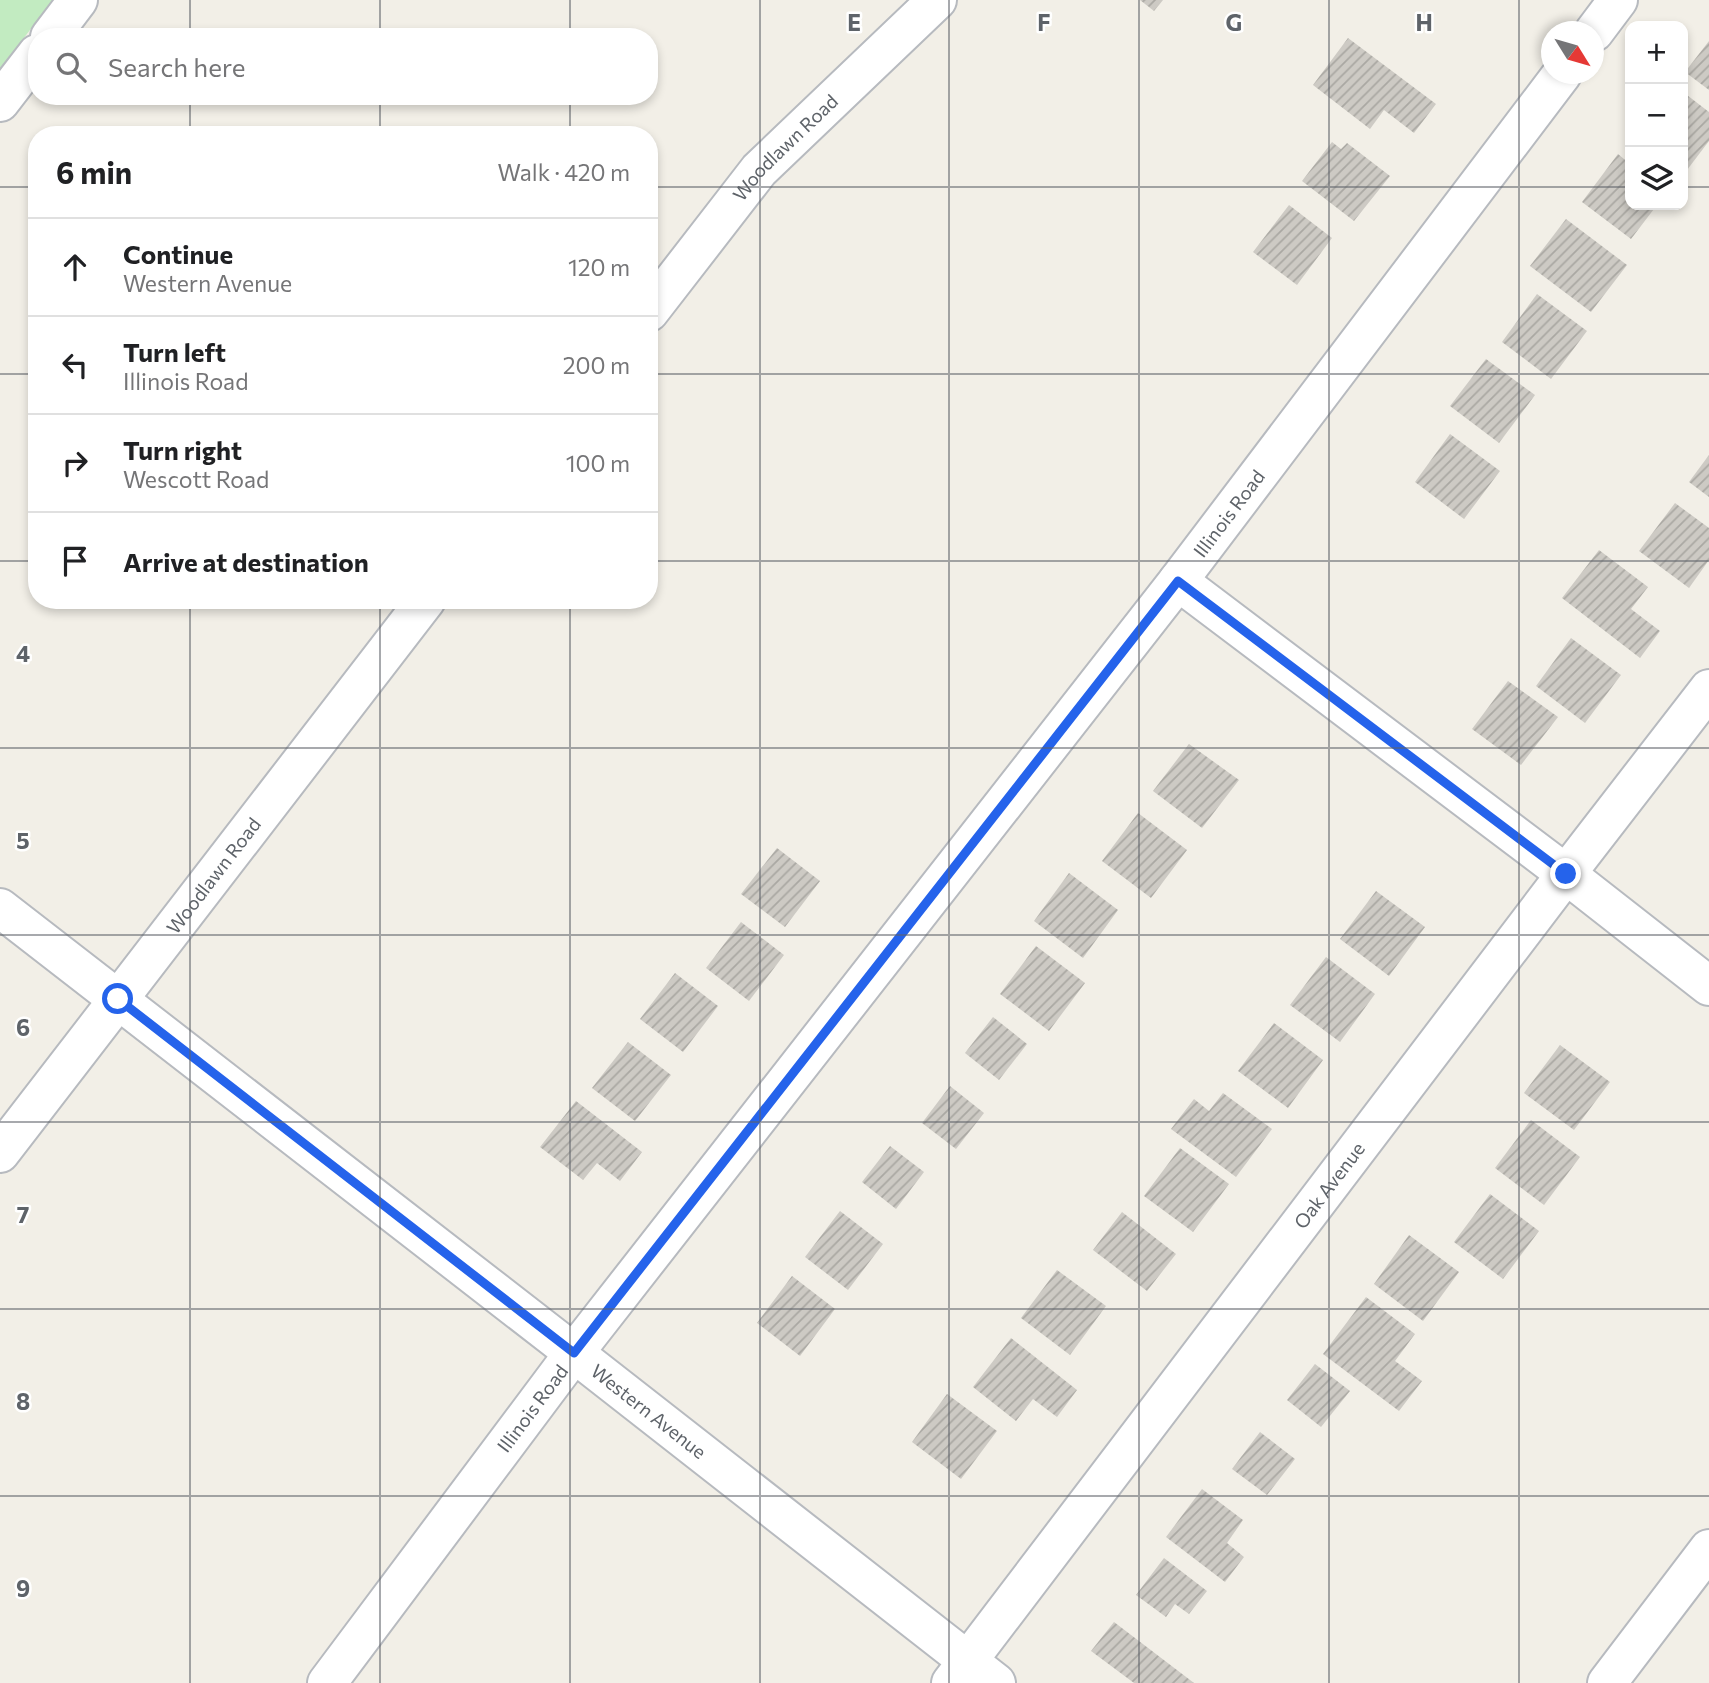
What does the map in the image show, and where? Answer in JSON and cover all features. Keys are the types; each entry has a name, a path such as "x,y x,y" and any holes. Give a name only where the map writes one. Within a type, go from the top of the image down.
{"street":[{"path":"57,28 78,0"},
{"name":"Woodlawn Road","path":"658,300 759,170 937,0"},
{"path":"1602,21 1618,0"},
{"path":"0,102 28,66"},
{"name":"Illinois Road","path":"327,1683 574,1353 1178,581 1554,84"},
{"path":"1178,581 1566,874 1709,986"},
{"name":"Woodlawn Road","path":"0,1153 419,609"},
{"name":"Oak Avenue","path":"971,1676 1566,874 1709,689"},
{"name":"Western Avenue","path":"0,908 574,1353 971,1676"},
{"path":"1607,1683 1709,1549"}],"green space":[{"path":"0,0 53,0 31,28 28,28 28,33 0,69"}],"building":[{"path":"1140,0 1163,0 1154,11"},
{"path":"1348,38 1436,104 1414,133 1384,110 1370,129 1313,85"},
{"path":"1709,41 1709,90 1688,74 1688,68"},
{"path":"1688,96 1709,112 1709,141 1688,169"},
{"path":"1332,142 1341,149 1347,143 1390,176 1354,221 1302,181"},
{"path":"1618,154 1625,160 1625,210 1653,210 1631,239 1582,202"},
{"path":"1289,205 1332,238 1297,285 1253,252"},
{"path":"1566,219 1627,265 1591,312 1530,266"},
{"path":"1537,294 1587,331 1551,379 1502,342"},
{"path":"1486,359 1535,395 1499,443 1450,406"},
{"path":"1450,434 1500,471 1464,519 1415,482"},
{"path":"1709,455 1709,497 1689,482"},
{"path":"1675,503 1709,528 1709,560 1689,588 1639,551"},
{"path":"1599,550 1648,587 1631,609 1660,631 1640,658 1562,598"},
{"path":"1571,638 1621,675 1585,723 1536,686"},
{"path":"1508,681 1558,717 1521,765 1472,729"},
{"path":"1189,744 1239,780 1202,828 1153,791"},
{"path":"1138,813 1187,850 1151,898 1102,861"},
{"path":"777,848 820,881 785,927 741,894"},
{"path":"1069,873 1118,910 1083,958 1034,921"},
{"path":"1376,891 1425,927 1389,976 1340,939"},
{"path":"741,922 784,955 749,1001 706,968"},
{"path":"1036,946 1085,983 1049,1031 1000,994"},
{"path":"1326,957 1375,994 1340,1042 1290,1005"},
{"path":"675,973 718,1006 683,1052 640,1019"},
{"path":"993,1017 1027,1044 999,1080 965,1053"},
{"path":"1274,1023 1323,1060 1288,1108 1238,1071"},
{"path":"628,1042 671,1075 635,1121 592,1088"},
{"path":"1560,1045 1610,1082 1574,1130 1524,1093"},
{"path":"950,1086 984,1113 956,1149 922,1123"},
{"path":"1223,1093 1272,1129 1236,1177 1171,1129 1194,1099 1209,1111"},
{"path":"576,1101 642,1152 620,1181 597,1163 583,1180 540,1147"},
{"path":"1531,1120 1580,1157 1544,1205 1495,1168"},
{"path":"890,1146 924,1172 896,1209 862,1182"},
{"path":"1180,1148 1229,1184 1193,1232 1144,1196"},
{"path":"1490,1194 1539,1231 1503,1279 1454,1242"},
{"path":"840,1211 883,1244 848,1290 805,1257"},
{"path":"1122,1212 1176,1254 1147,1291 1093,1250"},
{"path":"1409,1235 1459,1272 1423,1321 1374,1284"},
{"path":"1057,1270 1106,1306 1070,1355 1021,1318"},
{"path":"792,1276 835,1309 800,1356 757,1323"},
{"path":"1366,1297 1415,1334 1395,1361 1422,1381 1399,1411 1323,1354"},
{"path":"1011,1338 1077,1390 1057,1417 1033,1399 1016,1421 973,1387"},
{"path":"1315,1364 1350,1391 1321,1427 1287,1400"},
{"path":"947,1394 997,1431 961,1479 912,1442"},
{"path":"1260,1432 1295,1459 1267,1495 1232,1469"},
{"path":"1202,1489 1243,1520 1227,1543 1244,1557 1225,1582 1166,1537"},
{"path":"1164,1558 1207,1591 1189,1614 1175,1604 1166,1617 1136,1595"},
{"path":"1114,1622 1194,1683 1134,1683 1091,1651"}],"route":[{"path":"118,999 574,1353 1178,581 1566,874"}]}
